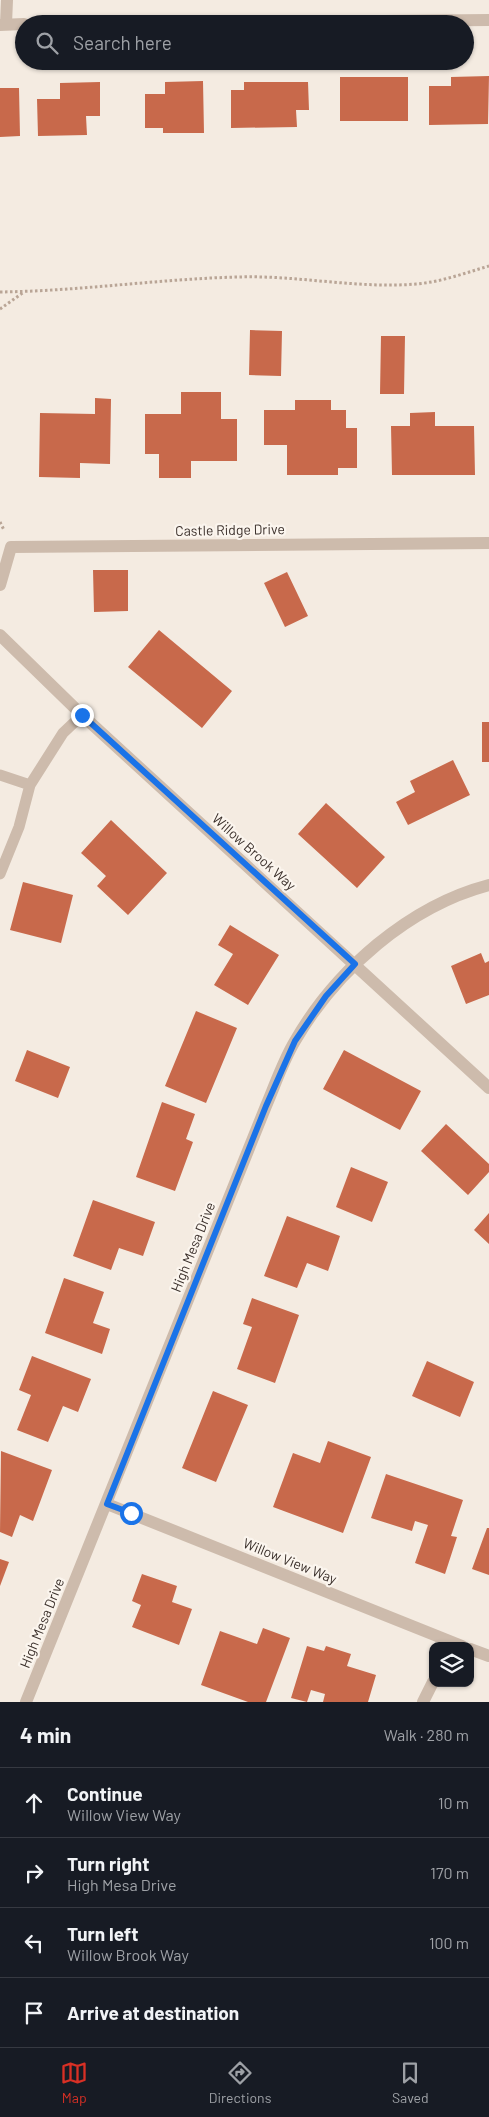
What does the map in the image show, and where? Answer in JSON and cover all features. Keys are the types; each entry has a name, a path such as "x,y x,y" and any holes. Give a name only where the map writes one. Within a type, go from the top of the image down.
{"street":[{"path":"3,24 7,0"},
{"path":"474,20 489,20"},
{"name":"Castle Ridge Drive","path":"0,585 11,547 489,542"},
{"name":"Willow Brook Way","path":"0,636 82,715 489,1088"},
{"name":"High Mesa Drive","path":"26,1702 266,1106 295,1041 326,996 355,964 383,939 434,906 489,885"},
{"name":"Willow View Way","path":"107,1504 449,1642"},
{"path":"474,1650 489,1656"},
{"path":"423,1702 430,1687"}],"lane":[{"path":"0,874 19,827 30,785 64,733 82,715"},
{"path":"0,774 30,785"}],"path":[{"path":"0,292 237,277 287,277 385,285 416,284 444,280 489,266"},
{"path":"0,309 26,291"}],"building":[{"path":"489,76 488,124 429,125 429,86 451,86 451,77"},
{"path":"340,77 408,77 408,121 340,121"},
{"path":"203,81 204,133 163,133 163,128 145,128 145,94 165,94 165,82"},
{"path":"100,82 100,116 86,116 87,135 38,136 37,99 60,99 60,83"},
{"path":"244,82 308,82 309,110 296,110 297,127 231,128 231,90 244,90"},
{"path":"0,88 19,88 20,136 0,137"},
{"path":"250,330 282,331 281,376 249,375"},
{"path":"381,336 405,336 404,394 380,394"},
{"path":"181,392 221,392 221,419 237,419 237,461 191,461 191,478 159,478 159,454 145,454 145,414 181,414"},
{"path":"95,398 111,399 110,464 80,463 80,478 39,477 40,413 95,414"},
{"path":"295,400 331,400 331,410 346,410 346,428 357,428 357,468 338,468 338,475 287,475 287,445 264,445 264,410 295,410"},
{"path":"435,412 435,426 474,426 475,475 392,475 391,426 410,426 410,413"},
{"path":"93,570 128,570 128,611 94,612"},
{"path":"287,572 308,616 285,627 264,583"},
{"path":"159,630 232,691 202,728 128,667"},
{"path":"482,722 489,722 489,762 482,762"},
{"path":"453,760 470,795 408,825 396,802 415,792 410,781"},
{"path":"326,803 385,857 357,888 298,834"},
{"path":"111,820 167,873 128,915 97,886 106,876 81,853"},
{"path":"23,882 73,895 61,943 10,930"},
{"path":"230,925 279,955 248,1005 214,985 233,954 218,945"},
{"path":"481,953 485,963 489,961 489,995 466,1004 451,966"},
{"path":"196,1011 237,1028 206,1103 165,1086"},
{"path":"27,1050 70,1067 58,1098 15,1081"},
{"path":"344,1050 421,1091 400,1130 323,1089"},
{"path":"162,1102 195,1114 186,1139 193,1142 175,1191 136,1177"},
{"path":"446,1124 489,1164 489,1172 468,1195 421,1151"},
{"path":"351,1167 388,1182 372,1222 336,1207"},
{"path":"93,1200 155,1222 143,1256 119,1248 111,1270 73,1256"},
{"path":"489,1213 489,1244 474,1230"},
{"path":"287,1216 340,1236 328,1271 307,1263 297,1288 264,1276"},
{"path":"64,1278 104,1292 93,1323 110,1329 102,1354 45,1333"},
{"path":"252,1298 299,1315 275,1383 237,1369 252,1327 243,1324"},
{"path":"32,1356 91,1379 78,1412 63,1406 48,1442 17,1430 31,1395 19,1390"},
{"path":"427,1361 474,1382 460,1417 412,1396"},
{"path":"213,1391 248,1405 216,1482 182,1468"},
{"path":"328,1441 371,1457 343,1533 273,1507 293,1453 320,1463"},
{"path":"1,1451 52,1470 33,1521 20,1515 12,1537 0,1532"},
{"path":"386,1474 463,1500 451,1536 457,1537 445,1574 415,1563 428,1525 415,1521 412,1531 371,1518"},
{"path":"487,1528 489,1528 489,1575 472,1569"},
{"path":"0,1559 9,1562 0,1586"},
{"path":"142,1574 177,1586 172,1602 192,1609 179,1645 132,1627 141,1605 132,1601"},
{"path":"263,1628 290,1638 266,1702 248,1702 201,1685 220,1631 257,1644"},
{"path":"307,1646 324,1651 326,1646 351,1654 347,1666 376,1675 368,1702 323,1702 325,1694 311,1690 307,1702 291,1698"}],"route":[{"path":"82,715 355,964 326,996 295,1041 266,1106 107,1504 131,1513"}]}
